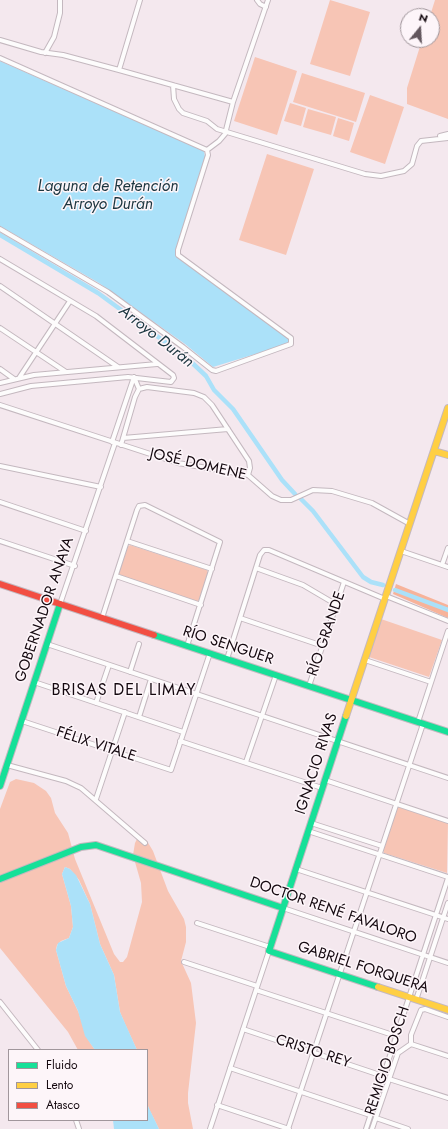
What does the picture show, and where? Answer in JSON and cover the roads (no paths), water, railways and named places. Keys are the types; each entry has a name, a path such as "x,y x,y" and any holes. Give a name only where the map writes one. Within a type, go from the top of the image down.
{"street":[{"path":"45,53 54,37 60,13 60,0"},
{"path":"119,70 140,0"},
{"path":"257,0 260,4 266,7"},
{"path":"207,150 222,139 226,132 232,102 268,0"},
{"path":"0,40 45,53 119,70 232,102"},
{"path":"0,58 207,150"},
{"path":"173,85 174,99 179,109 226,132 356,172 382,176 397,174 408,168 415,159 418,143 448,134"},
{"path":"434,138 448,138"},
{"path":"0,228 108,292 212,370 216,371 289,346 292,342 291,338 178,255 178,250 208,155 207,150"},
{"path":"0,394 31,386 115,378 134,377 173,381 173,375 99,319 1,261"},
{"path":"0,286 116,367"},
{"path":"16,379 70,301"},
{"path":"0,328 66,372"},
{"path":"0,383 16,379 66,372 157,364"},
{"path":"115,378 116,367"},
{"path":"0,370 16,379"},
{"path":"121,445 135,397 139,389 134,377"},
{"name":"GOBERNADOR ANAYA","path":"0,786 60,604 75,566 134,377"},
{"path":"139,389 147,387 199,394 208,400 249,461 250,468 248,475"},
{"name":"JOSÉ DOMENE","path":"0,405 188,466 248,475 272,496 281,500 291,500 313,490 332,491 372,503 410,524"},
{"name":"IGNACIO RIVAS","path":"210,1129 448,410"},
{"path":"123,438 228,429"},
{"path":"434,451 448,455"},
{"path":"0,466 100,487"},
{"path":"0,502 86,531"},
{"path":"102,618 137,510 141,505 145,505 220,542 187,646"},
{"path":"0,541 75,566"},
{"path":"127,542 212,569"},
{"path":"442,565 448,548"},
{"path":"226,659 261,553 264,550 272,551 344,582 448,621"},
{"path":"401,552 448,567"},
{"path":"256,568 295,582 337,605"},
{"path":"116,576 200,604"},
{"name":"RÍO GRANDE","path":"310,686 344,582"},
{"name":"RÍO SENGUER","path":"0,584 448,732"},
{"path":"240,618 323,646"},
{"path":"217,1105 288,1129 409,765 431,682 448,631"},
{"path":"47,644 448,778"},
{"path":"130,672 139,644"},
{"path":"210,653 180,741 322,788"},
{"path":"365,660 431,682"},
{"path":"96,703 109,665"},
{"path":"246,762 276,675"},
{"path":"139,717 151,679"},
{"path":"34,682 184,732"},
{"path":"96,799 125,712"},
{"name":"FÉLIX VITALE","path":"22,721 171,770 180,741"},
{"path":"7,765 74,784 96,799 145,843"},
{"path":"325,780 448,820"},
{"path":"311,823 382,846"},
{"path":"308,831 448,878"},
{"name":"DOCTOR RENÉ FAVALORO","path":"0,879 89,845 96,845 448,963"},
{"path":"296,869 448,920"},
{"name":"REMIGIO BOSCH","path":"366,1129 448,878"},
{"name":"REMIGIO BOSCH","path":"416,1000 448,903"},
{"name":"GABRIEL FORQUERA","path":"197,923 340,974 448,1010"},
{"path":"184,962 326,1013 396,1036"},
{"path":"0,1002 37,1049"},
{"name":"GABRIEL FORQUERA","path":"421,1010 425,1009 448,1016"},
{"name":"REMIGIO BOSCH","path":"372,1129 399,1051 410,1044 411,1035 421,1010"},
{"name":"CRISTO REY","path":"243,1029 383,1076"},
{"path":"410,1044 448,1056"},
{"path":"230,1068 370,1115"},
{"path":"389,1079 448,1098"},
{"path":"376,1118 408,1129"}],"water":[{"name":"Laguna de Retención Arroyo Durán","path":"0,61 204,151 205,157 175,254 290,340 288,344 213,367 185,344 99,283 0,226"},
{"path":"65,867 70,869 76,875 90,904 100,944 114,975 120,1012 137,1049 94,1049 85,1036 78,1011 66,986 56,950 58,943 69,938 73,927 71,906 62,874"},
{"path":"148,1106 159,1129 114,1129 113,1121 148,1121"}],"waterway":[{"name":"Arroyo Durán","path":"0,235 98,293 187,358 206,376 214,390 233,409 282,480 295,494"},
{"name":"Arroyo Durán","path":"299,497 313,511 363,577 371,582 383,585"},
{"name":"Arroyo Durán","path":"395,590 448,610"}],"district":[{"name":"BRISAS DEL LIMAY","path":"124,691"}]}
